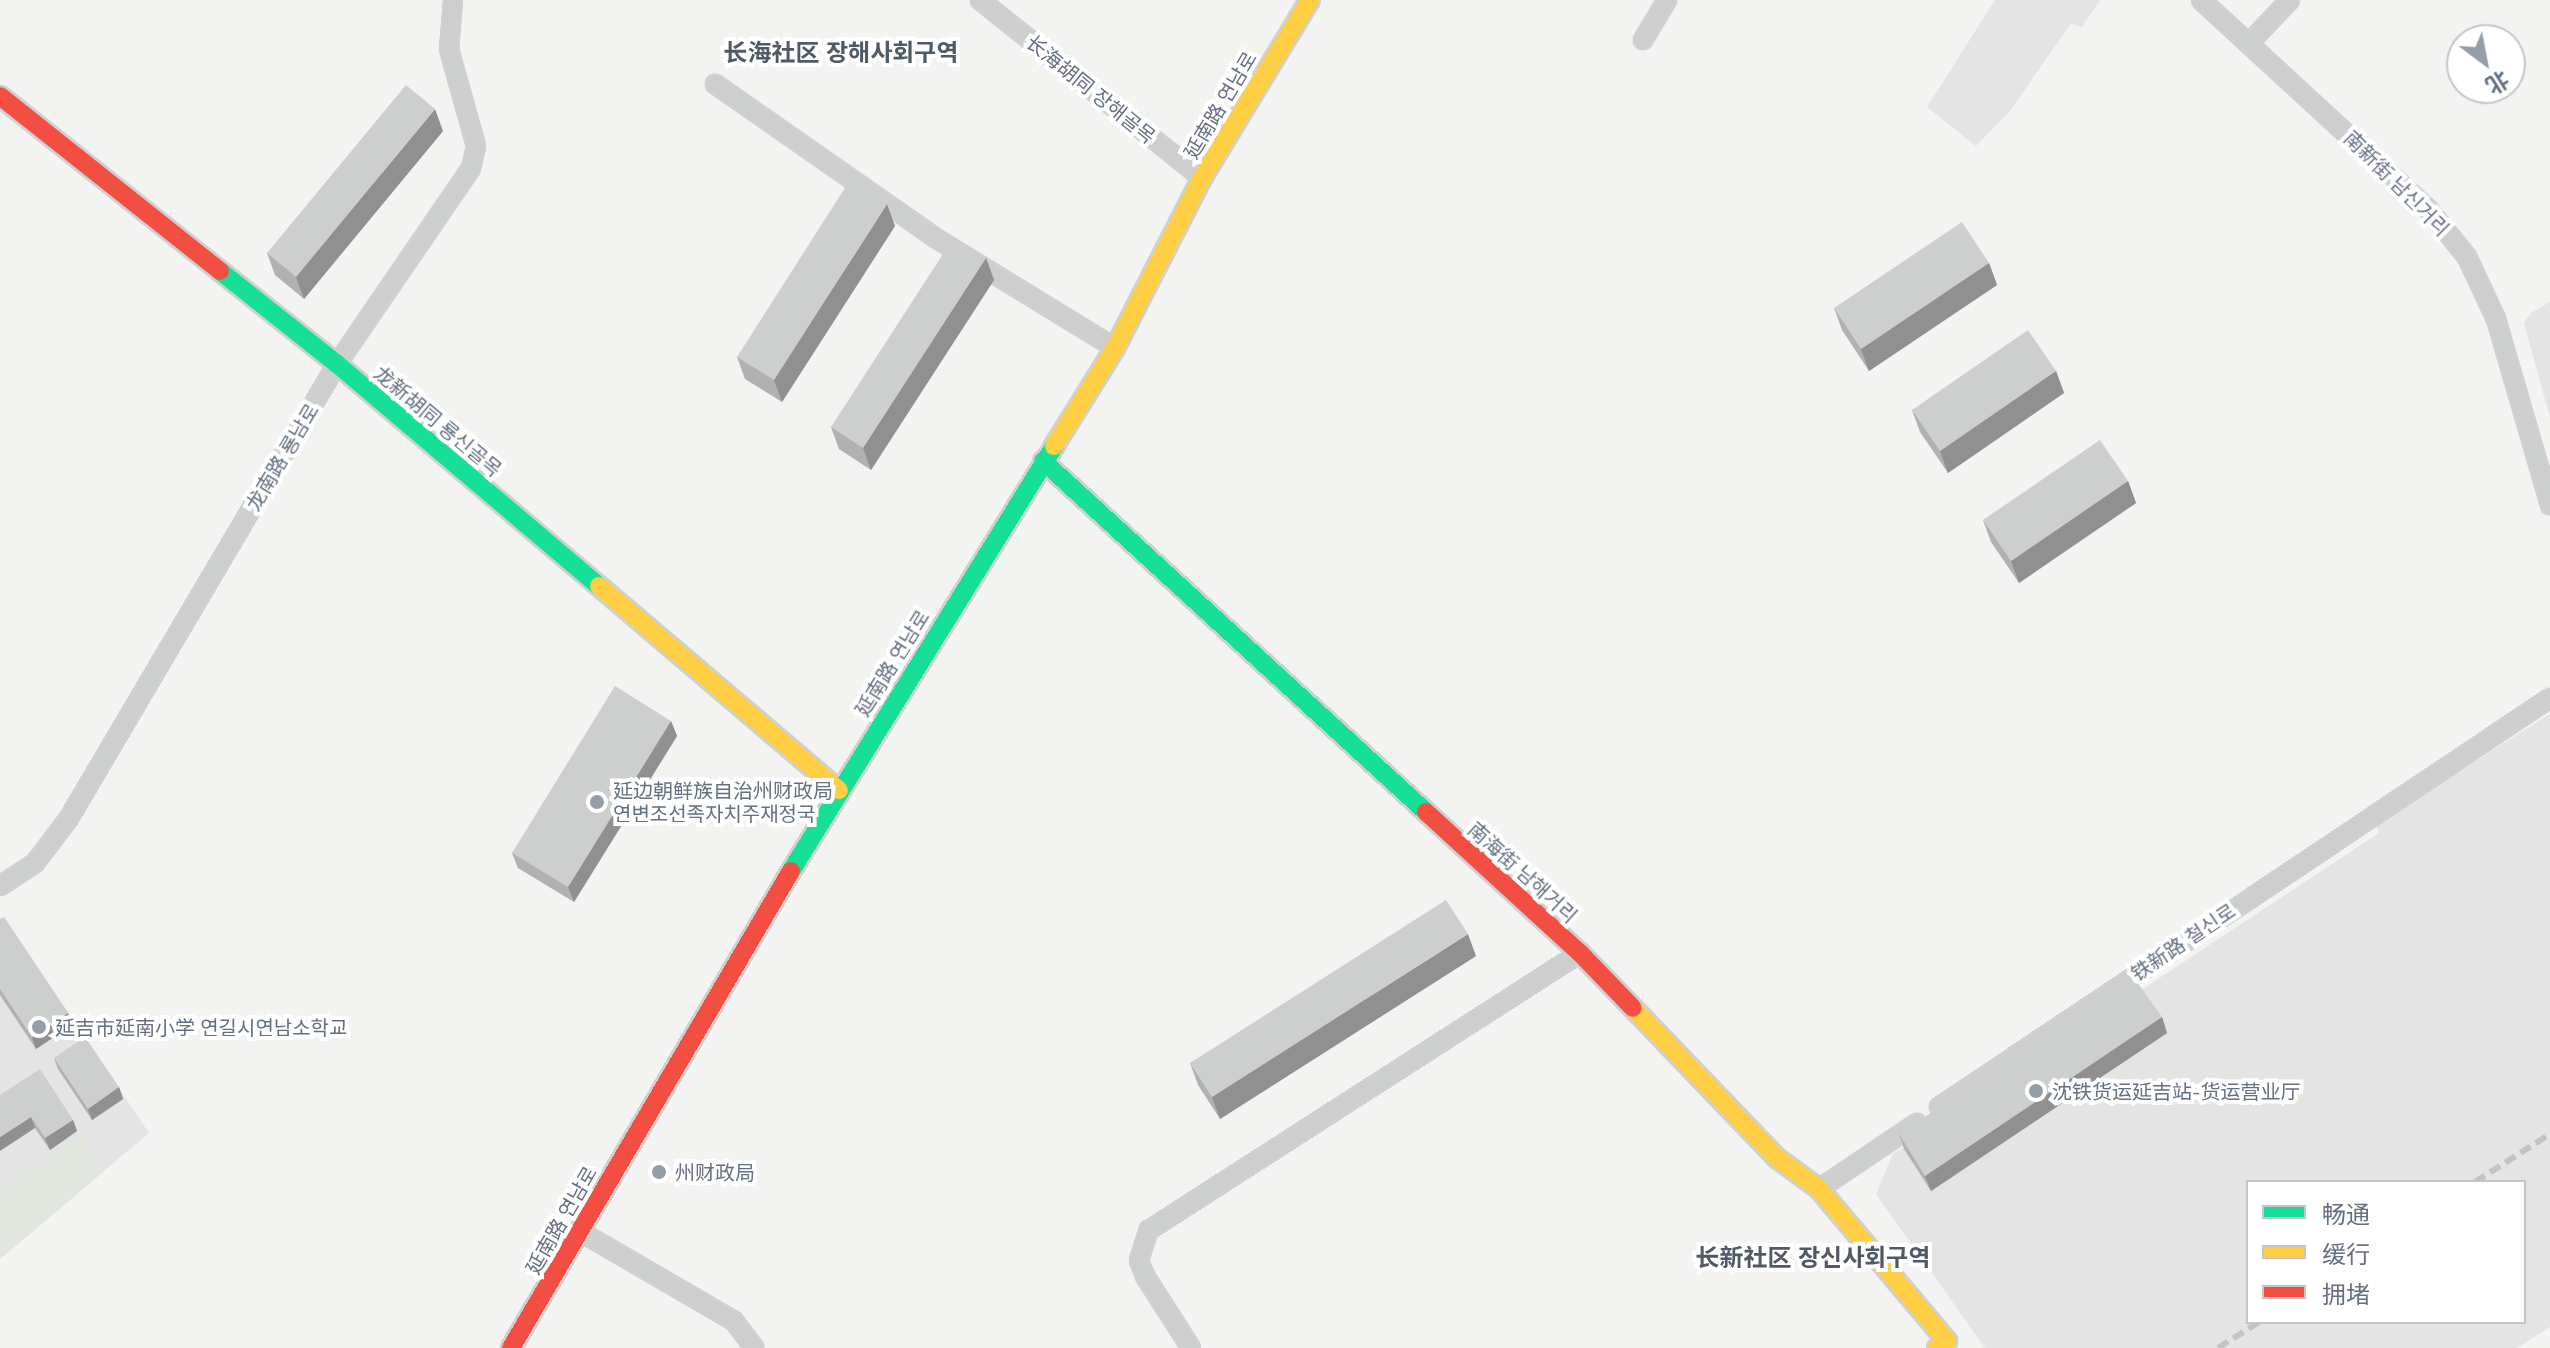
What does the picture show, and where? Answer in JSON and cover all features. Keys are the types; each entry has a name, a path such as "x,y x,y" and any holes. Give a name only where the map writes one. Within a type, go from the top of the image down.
{"street":[{"name":"龙南路 룡남로","path":"0,886 35,863 69,818 337,364 471,168 476,146 449,49 453,0"},
{"name":"长海胡同 장해골목","path":"980,0 1202,178"},
{"name":"延南路 연남로","path":"511,1348 839,790 1115,348 1202,178 1310,0"},
{"path":"1643,40 1667,0"},
{"name":"南新街 남신거리","path":"2201,0 2429,210 2467,257 2496,319 2550,505"},
{"path":"2250,42 2290,0"},
{"path":"715,84 934,237 1115,348"},
{"name":"龙新胡同 룡신골목","path":"0,96 337,364 839,790"},
{"name":"南海街 남해거리","path":"1043,461 1580,953 1777,1158 1819,1189 1942,1344"},
{"name":"铁新路 철신로","path":"1819,1189 2550,698"},
{"path":"1191,1348 1145,1276 1139,1260 1149,1230 1580,953"},
{"path":"581,1232 734,1321 754,1348"}],"shaded area":[{"path":"1995,0 2100,0 2082,27 2071,23 2010,111 1976,146 1927,107"},
{"path":"2550,302 2550,418 2524,323 2531,313"},
{"path":"2550,714 2550,1327 2517,1348 1985,1348 1876,1194 1893,1154 2379,833 2376,823"},
{"name":"延吉市延南小学 연길시연남소학교","path":"5,918 149,1133 0,1259 0,921"},
{"path":"82,1135 104,1171 0,1259 0,1189"}],"building":[{"path":"406,85 435,109 296,277 267,253"},
{"path":"850,180 887,204 774,380 737,357"},
{"path":"1962,222 1989,263 1861,349 1834,308"},
{"path":"954,237 986,258 863,448 831,427"},
{"path":"2028,330 2056,371 1940,451 1912,410"},
{"path":"2100,440 2128,481 2011,561 1983,520"},
{"name":"延边朝鲜族自治州财政局 연변조선족자치주재정국","path":"615,686 671,721 568,887 512,853"},
{"path":"1446,900 1468,934 1212,1097 1190,1063"},
{"path":"4,917 68,1013 32,1037 0,989 0,919"},
{"name":"沈铁货运延吉站-货运营业厅","path":"2134,978 2162,1017 1925,1176 1899,1134"},
{"path":"85,1037 119,1087 88,1109 54,1058"},
{"path":"40,1069 73,1120 45,1138 31,1117 0,1137 0,1095"}],"railway":[{"path":"2478,1180 2550,1134"},
{"path":"2218,1348 2256,1324"}],"traffic: fast":[{"path":"220,271 337,364 599,586"},
{"path":"791,871 1054,446"},
{"path":"1043,461 1426,812"}],"traffic: slow":[{"path":"1054,446 1115,348 1202,178 1310,0"},
{"path":"599,586 839,790"},
{"path":"1633,1008 1777,1158 1819,1189 1947,1341 1937,1348"}],"traffic: jam":[{"path":"0,96 220,271"},
{"path":"1426,812 1580,953 1633,1008"},
{"path":"511,1348 791,871"}],"place":[{"name":"延边朝鲜族自治州财政局 연변조선족자치주재정국","path":"597,802"},
{"name":"延吉市延南小学 연길시연남소학교","path":"39,1027"},
{"name":"沈铁货运延吉站-货运营业厅","path":"2036,1091"},
{"name":"州财政局","path":"659,1172"}],"district":[{"name":"长海社区 장해사회구역","path":"841,53"},
{"name":"长新社区 장신사회구역","path":"1813,1258"}]}
